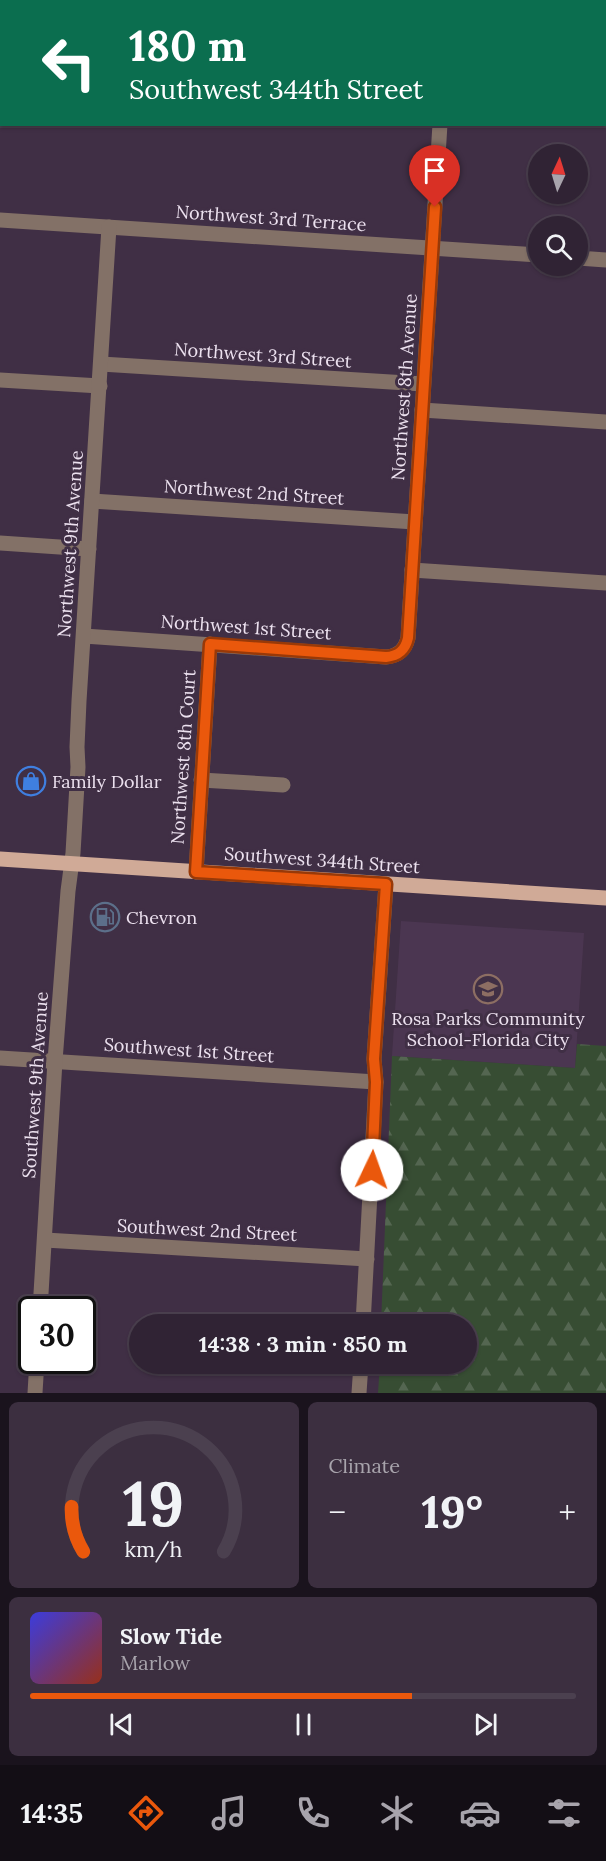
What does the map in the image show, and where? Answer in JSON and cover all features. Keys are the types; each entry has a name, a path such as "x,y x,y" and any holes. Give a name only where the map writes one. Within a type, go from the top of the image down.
{"main road":[{"name":"Southwest 344th Street","path":"0,859 606,898"}],"street":[{"name":"Northwest 8th Avenue","path":"403,650 408,638 440,126"},
{"name":"Northwest 3rd Terrace","path":"0,220 528,254"},
{"name":"Northwest 9th Avenue","path":"72,864 109,227"},
{"path":"588,259 606,260"},
{"name":"Northwest 3rd Street","path":"101,364 423,384"},
{"path":"0,380 100,386"},
{"path":"422,410 606,422"},
{"name":"Northwest 2nd Street","path":"92,501 415,522"},
{"path":"0,543 89,549"},
{"path":"411,570 606,582"},
{"name":"Northwest 1st Street","path":"84,636 386,657 403,650"},
{"name":"Northwest 8th Court","path":"196,872 210,644"},
{"path":"201,780 283,785"},
{"name":"Southwest 9th Avenue","path":"41,1296 55,1061 72,864"},
{"path":"364,1314 376,1082 374,1059 386,884"},
{"name":"Southwest 1st Street","path":"0,1058 376,1082"},
{"name":"Southwest 2nd Street","path":"45,1240 367,1259"},
{"path":"35,1393 36,1374"},
{"path":"359,1393 360,1374"}],"shaded area":[{"name":"Rosa Parks Community School-Florida City","path":"401,921 584,933 575,1068 392,1056"}],"green space":[{"path":"577,1044 606,1046 606,1393 378,1393 379,1374 477,1374 477,1314 381,1314 392,1056 575,1068"}],"place":[{"name":"Family Dollar","path":"31,781"},
{"name":"Chevron","path":"105,917"},
{"name":"Rosa Parks Community School-Florida City","path":"488,989"}],"route":[{"path":"372,1170 376,1082 374,1059 386,884 196,872 204,726 210,644 386,657 399,654 406,646 435,207"}]}
